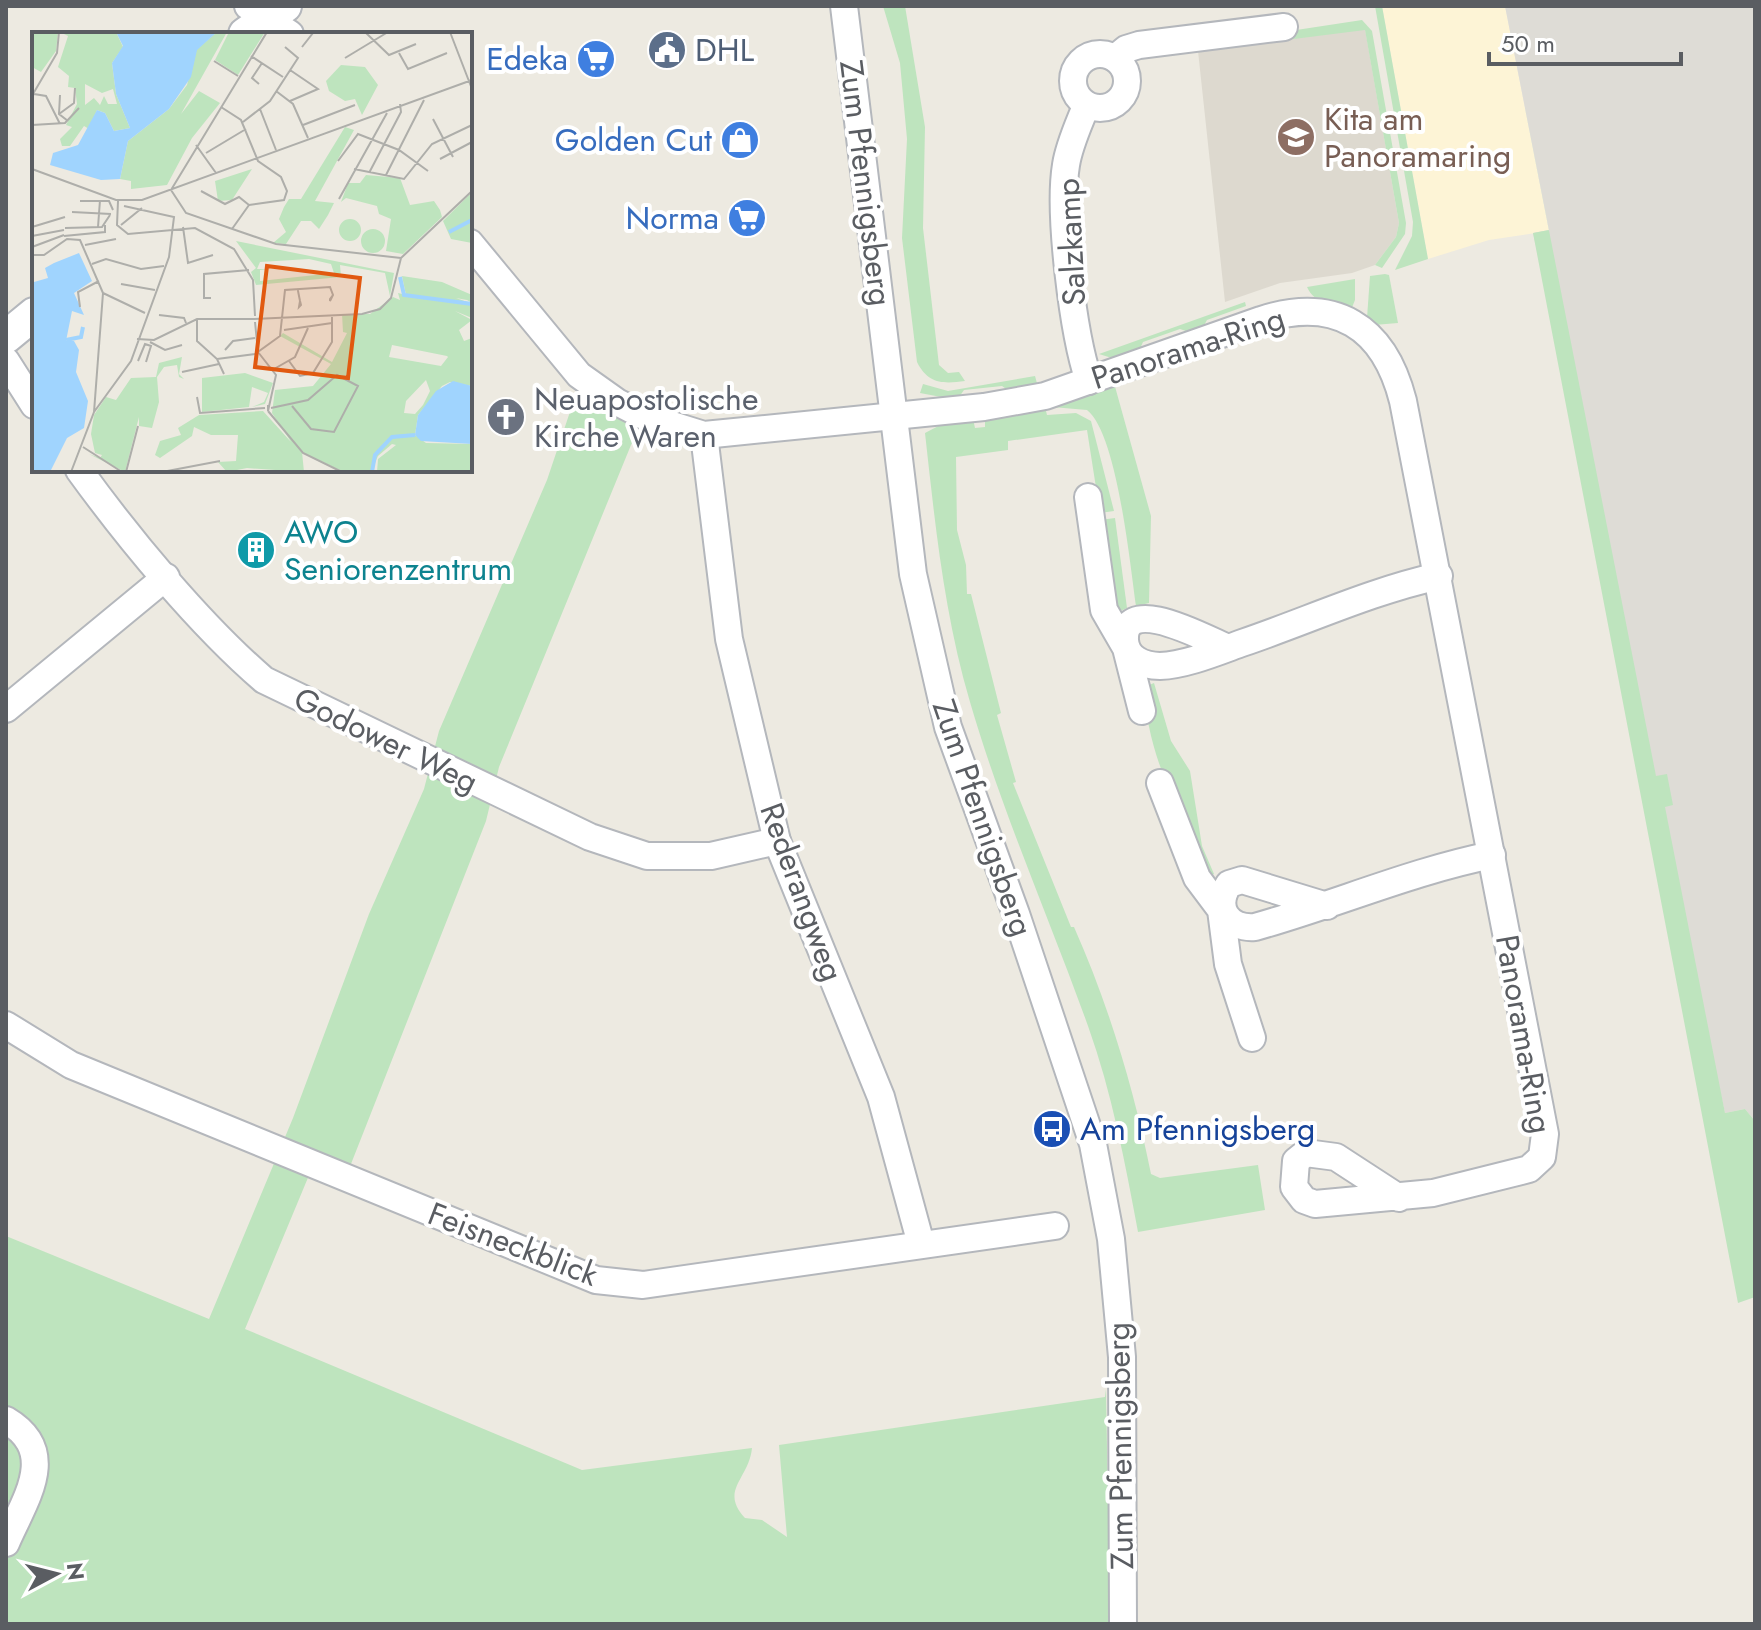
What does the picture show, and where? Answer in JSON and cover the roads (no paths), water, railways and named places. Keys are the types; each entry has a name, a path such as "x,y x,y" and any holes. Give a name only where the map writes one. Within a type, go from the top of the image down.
{"street":[{"name":"Zum Pfennigsberg","path":"844,6 913,574 948,727 1016,914 1093,1144 1117,1282 1122,1357 1123,1624"},
{"path":"1115,58 1127,80 1123,96 1102,109 1086,106 1079,100 1072,84 1076,67 1089,55 1115,58 1126,49 1139,45 1284,27"},
{"name":"Salzkamp","path":"1086,106 1066,163 1064,194 1077,341 1089,381"},
{"path":"472,245 579,375 617,402 646,417 704,435"},
{"name":"Panorama-Ring","path":"704,435 1023,401 1279,314 1316,311 1353,323 1371,335 1396,374 1439,576 1545,1134 1542,1157 1529,1169 1399,1198 1315,1204 1304,1200 1294,1187 1288,1154 1336,1157 1399,1198"},
{"path":"6,337 32,316"},
{"path":"6,361 32,402"},
{"name":"Rederangweg","path":"704,435 729,639 777,841 881,1097 921,1244"},
{"name":"Godower Weg","path":"81,472 166,577 240,659 264,680 590,837 647,856 711,856 777,841"},
{"path":"1088,497 1104,610 1135,660 1157,666 1228,648 1406,584 1439,576"},
{"path":"6,709 166,577"},
{"path":"1142,711 1126,648 1128,626 1147,618 1159,619 1228,648"},
{"path":"1160,783 1197,878 1229,922 1243,928 1327,906 1492,855"},
{"path":"1252,1038 1228,964 1221,895 1229,884 1242,880 1327,906"},
{"name":"Feisneckblick","path":"6,1025 71,1065 596,1280 643,1285 1055,1226"},
{"path":"6,1420 19,1428 34,1446 37,1462 6,1543"}],"place":[{"name":"DHL","path":"667,50"},
{"name":"Edeka","path":"596,59"},
{"name":"Kita am Panoramaring","path":"1296,137"},
{"name":"Golden Cut","path":"740,140"},
{"name":"Norma","path":"747,218"},
{"name":"Neuapostolische Kirche Waren","path":"506,417"},
{"name":"AWO Seniorenzentrum","path":"256,550"},
{"name":"Am Pfennigsberg","path":"1052,1129"}]}
